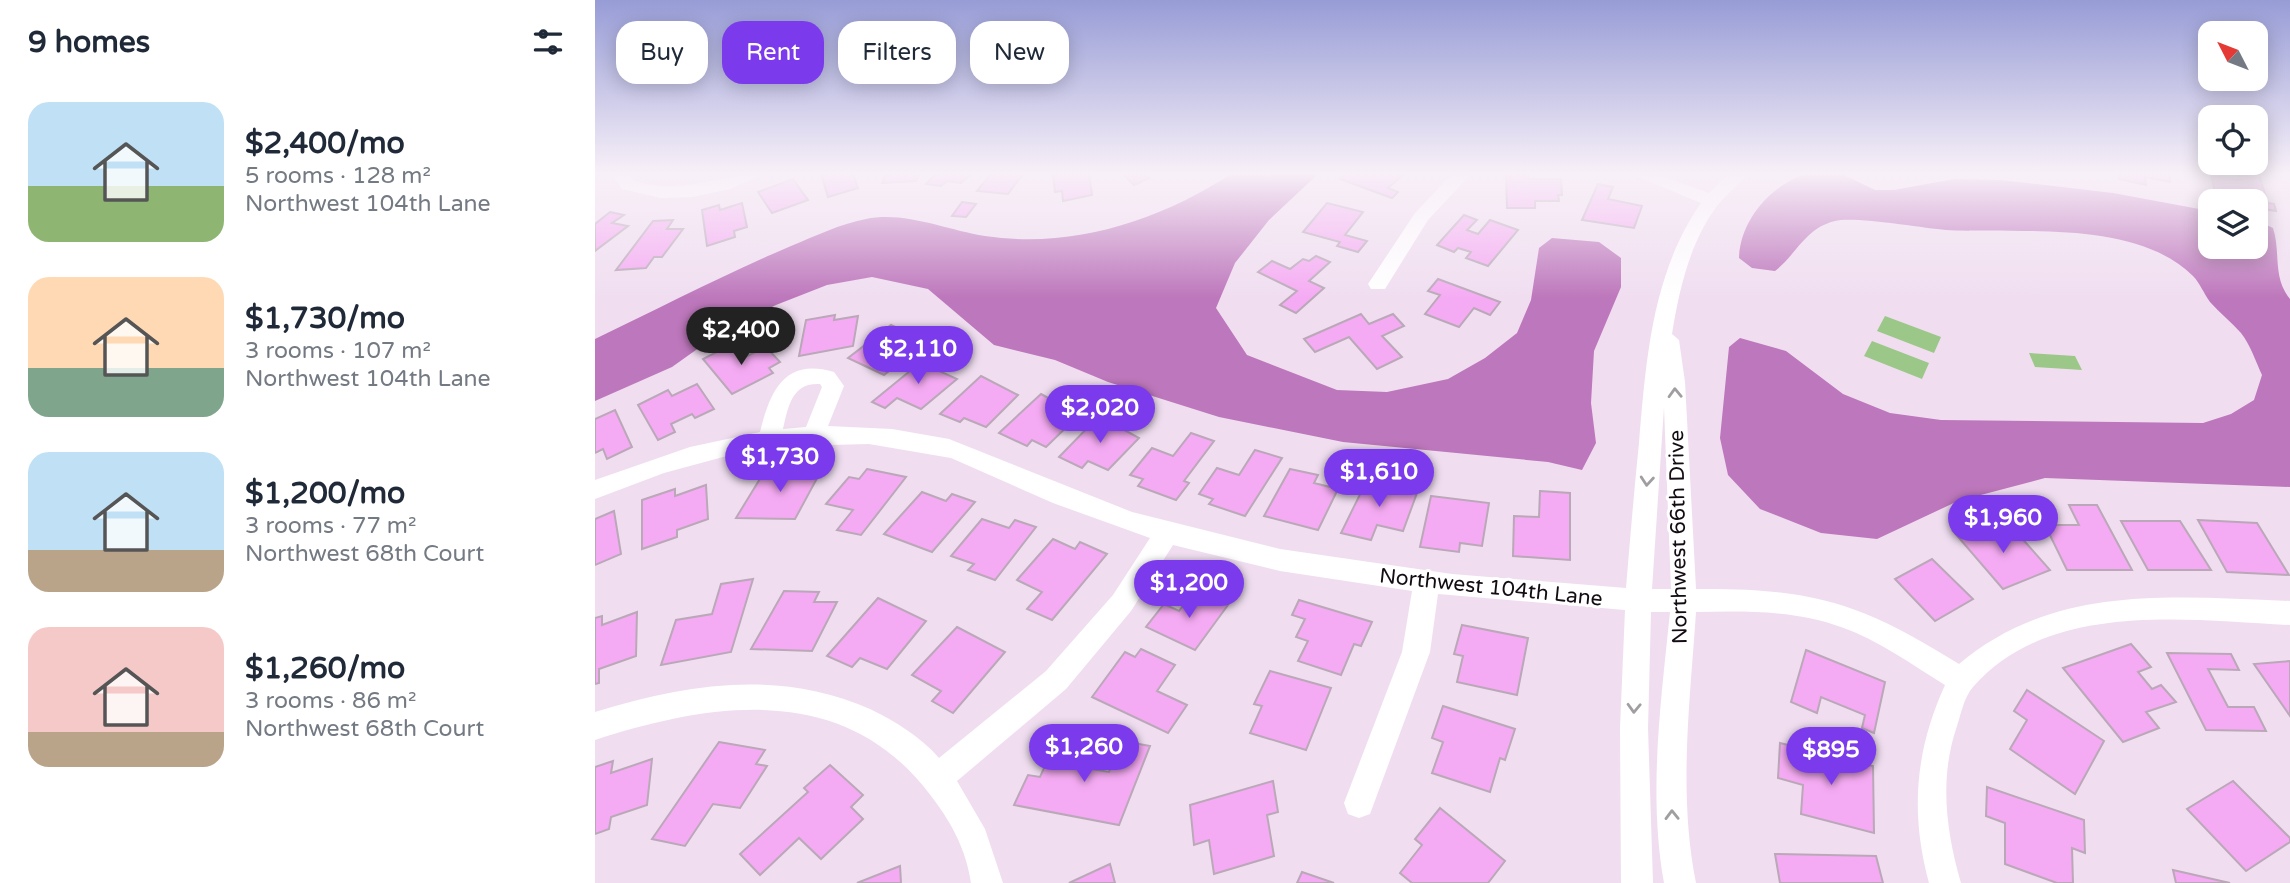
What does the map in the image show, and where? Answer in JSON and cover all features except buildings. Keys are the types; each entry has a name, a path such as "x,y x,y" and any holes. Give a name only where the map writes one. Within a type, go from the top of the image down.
{"street":[{"path":"1378,284 1423,215"},
{"name":"Northwest 66th Drive","path":"1637,883 1633,747 1636,600 1655,378 1678,266 1702,215"},
{"name":"Northwest 66th Drive","path":"1666,316 1674,382 1685,601 1671,756 1672,840 1680,883"},
{"path":"770,439 782,392 792,381 812,374 826,377 833,386 813,437"},
{"name":"Northwest 104th Lane","path":"595,490 687,458 770,439 855,435 902,439 952,449 1048,491 1167,533 1284,560 1426,585 1636,600 1776,600 1830,611 1881,631 1961,680"},
{"path":"939,776 1056,680 1122,603 1167,533"},
{"path":"1359,803 1416,652 1426,585"},
{"path":"1945,883 1934,850 1929,787 1939,734 1961,680 2000,647 2037,628 2111,611 2290,613"},
{"path":"595,726 691,700 757,696 816,700 869,719 906,744 939,776 963,815 986,871 987,883"}],"green space":[{"path":"1885,316 1941,337 1934,353 1877,331"},
{"path":"1872,341 1929,363 1922,379 1864,356"},
{"path":"2029,353 2075,356 2082,370 2035,367"}],"shaded area":[{"path":"1150,215 1274,215 1235,263 1216,308 1247,355 1337,390 1387,392 1448,379 1485,358 1517,333 1531,300 1539,248 1552,238 1599,242 1621,258 1621,287 1594,351 1591,403 1596,443 1582,470 1548,462 1343,442 1219,417 1108,382 1055,360 994,345 928,289 872,277 827,285 776,305 724,330 672,367 595,401 595,339 742,268 837,227 866,219 896,217 985,236 1018,239 1082,234 1114,228"},
{"path":"1753,215 2198,215 2198,259 2268,259 2268,226 2273,228 2281,282 2290,299 2290,487 2045,478 1958,501 1877,539 1821,533 1760,509 1728,475 1720,438 1729,347 1740,338 1786,351 1843,394 1890,413 1941,420 2203,423 2231,414 2254,400 2262,375 2244,337 2210,302 2193,276 2169,258 2140,245 2109,237 2076,233 1946,230 1844,220 1816,229 1775,271 1752,268 1739,258 1745,231"}]}
